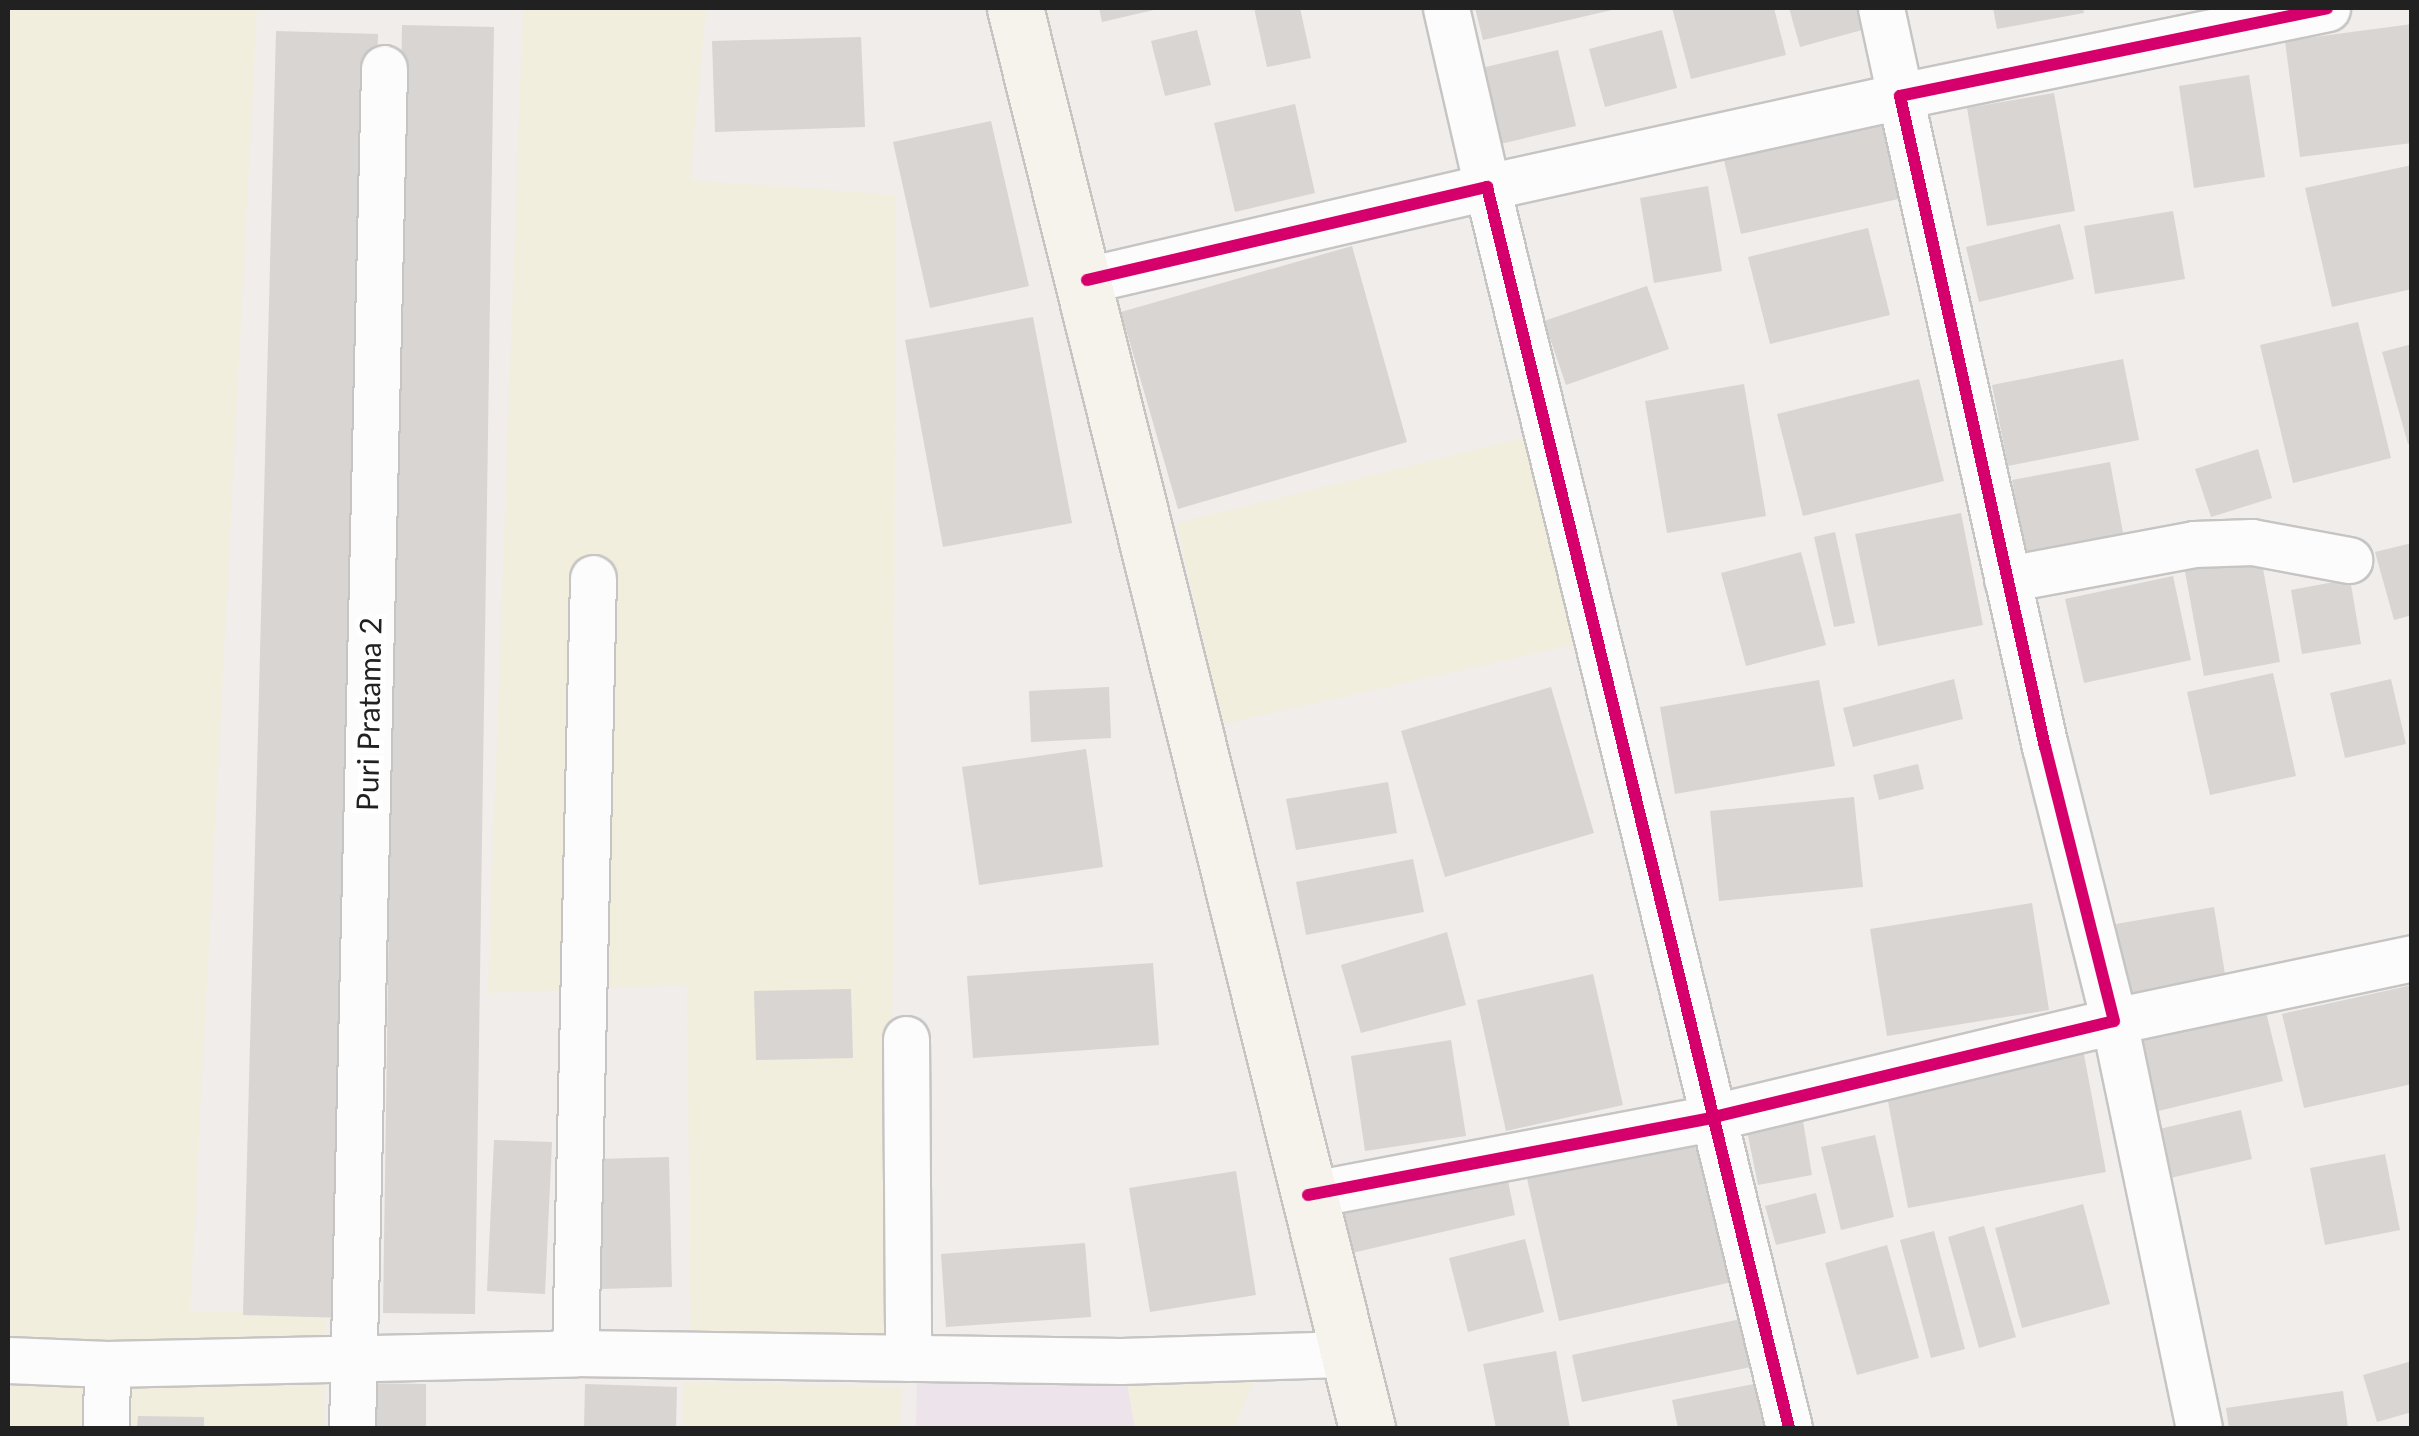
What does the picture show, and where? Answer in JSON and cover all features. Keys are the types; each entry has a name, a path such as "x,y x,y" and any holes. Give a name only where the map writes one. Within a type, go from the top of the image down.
{"main road":[{"path":"1014,8 1087,280 1367,1428"}],"street":[{"path":"1446,8 1710,1118 1789,1428"},
{"path":"1881,8 2007,579 2114,1022 2199,1428"},
{"path":"1087,280 1900,96 2327,8"},
{"name":"Puri Pratama 2","path":"352,1428 384,68"},
{"path":"2007,579 2194,544 2252,542 2350,560"},
{"path":"576,1353 593,578"},
{"path":"1308,1195 1710,1118 2114,1022 2412,958"},
{"path":"906,1039 908,1358"},
{"path":"8,1360 107,1364 576,1353 908,1358 1348,1354"},
{"path":"106,1428 107,1364"}],"shaded area":[{"path":"8,8 257,8 190,1311 325,1311 324,1428 8,1428"},
{"path":"523,8 706,8 690,180 896,195 891,1351 691,1345 687,985 488,993"},
{"path":"1535,435 1572,645 1222,724 1177,523"},
{"path":"1267,1346 1234,1428 1135,1428 1124,1365"},
{"path":"1124,1365 1135,1428 916,1428 917,1371"},
{"path":"683,1382 902,1387 900,1428 683,1428"}],"building":[{"path":"1099,8 1158,8 1158,9 1102,22"},
{"path":"1254,8 1300,8 1311,58 1267,67"},
{"path":"1475,8 1616,8 1616,9 1483,40"},
{"path":"1672,8 1774,8 1786,55 1691,79"},
{"path":"1789,8 1867,8 1873,27 1800,47"},
{"path":"1993,8 2083,8 2084,13 1997,29"},
{"path":"2412,24 2412,143 2300,157 2285,41"},
{"path":"402,25 494,27 475,1314 383,1313"},
{"path":"1197,30 1211,85 1165,96 1151,41"},
{"path":"1662,30 1677,88 1605,107 1589,49"},
{"path":"276,31 378,34 345,1318 243,1315"},
{"path":"861,37 865,127 715,132 712,41"},
{"path":"1558,50 1576,126 1496,145 1477,69"},
{"path":"2249,75 2265,177 2194,188 2179,86"},
{"path":"2054,93 2075,211 1987,226 1967,108"},
{"path":"1295,104 1315,193 1235,212 1214,123"},
{"path":"991,121 1029,286 930,308 893,142"},
{"path":"1886,125 1903,198 1741,234 1724,160"},
{"path":"2412,165 2412,289 2332,307 2305,188"},
{"path":"1708,186 1722,271 1654,283 1640,198"},
{"path":"2173,211 2185,279 2095,294 2084,226"},
{"path":"2060,224 2074,279 1979,302 1966,247"},
{"path":"1868,228 1890,315 1770,344 1748,257"},
{"path":"1352,246 1407,442 1178,509 1121,312"},
{"path":"1647,286 1669,349 1566,385 1544,321"},
{"path":"1033,317 1072,523 943,547 905,340"},
{"path":"2358,322 2391,458 2293,483 2260,345"},
{"path":"2412,344 2412,443 2408,444 2382,352"},
{"path":"2123,359 2139,440 2008,466 1992,385"},
{"path":"1919,379 1944,481 1803,516 1777,414"},
{"path":"1744,384 1766,516 1667,533 1645,401"},
{"path":"2258,449 2272,498 2211,517 2195,469"},
{"path":"2110,462 2124,538 2026,557 2012,480"},
{"path":"1961,513 1983,625 1878,646 1855,534"},
{"path":"1835,532 1855,623 1834,627 1814,537"},
{"path":"2412,543 2412,615 2394,620 2375,552"},
{"path":"1801,552 1826,645 1746,666 1721,573"},
{"path":"2260,552 2280,662 2204,676 2184,566"},
{"path":"2173,576 2191,660 2084,683 2065,599"},
{"path":"2350,579 2361,644 2302,654 2291,590"},
{"path":"2273,673 2296,776 2210,795 2187,692"},
{"path":"1954,679 1963,719 1853,747 1843,708"},
{"path":"2391,679 2406,744 2345,758 2330,693"},
{"path":"1819,680 1835,766 1675,794 1660,707"},
{"path":"1109,687 1111,738 1031,742 1029,691"},
{"path":"1551,687 1594,833 1445,877 1401,731"},
{"path":"1086,749 1103,867 979,885 962,767"},
{"path":"1918,764 1924,789 1879,800 1873,775"},
{"path":"1388,782 1397,833 1296,850 1286,799"},
{"path":"1854,797 1863,887 1719,901 1710,811"},
{"path":"1413,859 1424,912 1306,935 1296,882"},
{"path":"2032,903 2049,1010 1887,1036 1870,929"},
{"path":"2214,907 2226,980 2128,996 2116,924"},
{"path":"1447,932 1466,1005 1361,1033 1341,965"},
{"path":"1153,963 1159,1045 973,1058 967,976"},
{"path":"1593,974 1623,1105 1506,1131 1477,1000"},
{"path":"2412,985 2412,1084 2304,1108 2282,1014"},
{"path":"851,989 853,1058 756,1060 754,991"},
{"path":"2265,1008 2283,1081 2154,1112 2137,1039"},
{"path":"1451,1040 1466,1136 1365,1151 1351,1056"},
{"path":"2082,1044 2106,1172 1908,1208 1884,1080"},
{"path":"2241,1110 2252,1159 2166,1179 2155,1130"},
{"path":"1802,1115 1812,1175 1758,1185 1746,1126"},
{"path":"1697,1127 1732,1282 1559,1321 1524,1165"},
{"path":"1875,1135 1894,1217 1841,1230 1821,1147"},
{"path":"494,1140 552,1142 545,1294 487,1291"},
{"path":"2385,1154 2400,1230 2325,1245 2310,1168"},
{"path":"669,1157 672,1287 600,1289 596,1159"},
{"path":"1236,1171 1256,1295 1150,1312 1129,1188"},
{"path":"1507,1176 1515,1215 1352,1253 1343,1213"},
{"path":"1816,1193 1826,1233 1776,1245 1765,1206"},
{"path":"2083,1204 2110,1304 2022,1328 1995,1228"},
{"path":"1984,1226 2016,1337 1979,1348 1948,1237"},
{"path":"1934,1231 1965,1349 1931,1358 1900,1240"},
{"path":"1525,1239 1544,1312 1468,1332 1449,1258"},
{"path":"1085,1243 1091,1317 946,1327 941,1254"},
{"path":"1887,1245 1919,1358 1857,1375 1825,1263"},
{"path":"1741,1319 1751,1367 1582,1402 1572,1355"},
{"path":"1556,1351 1570,1428 1496,1428 1483,1364"},
{"path":"2412,1361 2412,1412 2377,1422 2363,1375"},
{"path":"355,1383 426,1384 426,1428 354,1428"},
{"path":"1759,1383 1768,1428 1678,1428 1672,1400"},
{"path":"585,1384 677,1387 676,1428 584,1428"},
{"path":"2343,1391 2348,1428 2229,1428 2226,1408"},
{"path":"138,1416 204,1417 204,1428 137,1428"}],"cycle path":[{"path":"1308,1195 1710,1118 2114,1021 2045,747 1900,96 2327,8"},
{"path":"1087,280 1487,187 1789,1428"}]}
